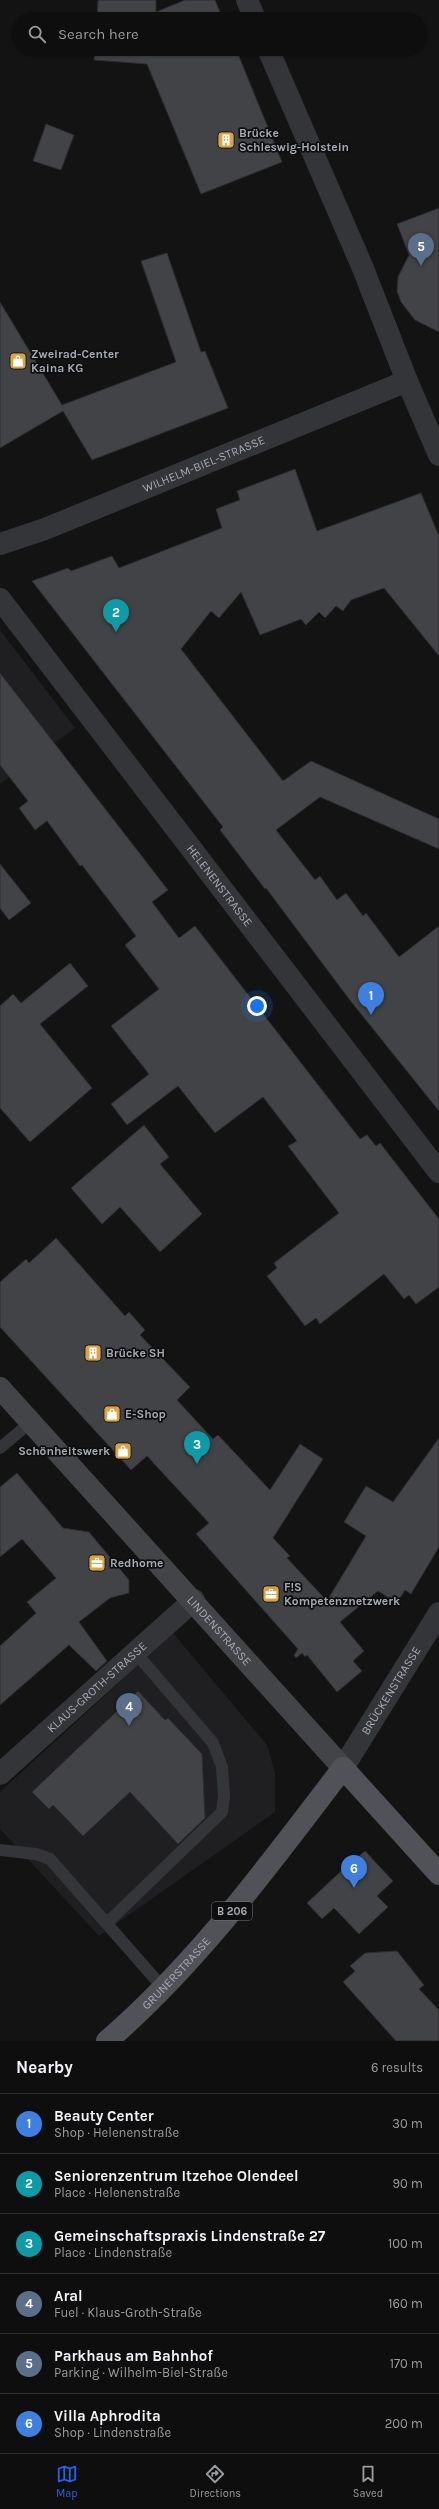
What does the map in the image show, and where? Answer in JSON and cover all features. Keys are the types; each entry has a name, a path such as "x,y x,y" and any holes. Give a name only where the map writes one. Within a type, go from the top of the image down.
{"main road":[{"name":"LINDENSTRASSE","path":"0,1388 194,1600 439,1874"},
{"name":"GRUNERSTRASSE","path":"107,2041 164,1989 235,1908 343,1768"}],"street":[{"path":"247,0 252,12"},
{"path":"271,56 362,266 407,381 439,455"},
{"name":"WILHELM-BIEL-STRASSE","path":"0,544 45,529 407,381"},
{"name":"HELENENSTRASSE","path":"0,599 439,1172"},
{"name":"KLAUS-GROTH-STRASSE","path":"0,1774 194,1600"},
{"name":"BRÜCKENSTRASSE","path":"343,1768 439,1613"}],"lane":[{"path":"0,1448 31,1422"},
{"path":"107,1923 222,1812 224,1796 222,1767 213,1743 135,1652"},
{"path":"0,1850 36,1854 50,1859 164,1989"}],"shaded area":[{"path":"0,630 75,728 0,784"},
{"path":"173,1633 267,1745 275,1773 275,1812 99,1936 0,1829 0,1792"}],"building":[{"path":"98,0 156,0 156,12 97,12"},
{"path":"185,0 215,0 220,12 156,12"},
{"name":"Brücke Schleswig-Holstein","path":"94,56 239,56 282,162 201,194 147,64 94,60"},
{"path":"46,124 74,135 61,170 33,161"},
{"path":"439,208 439,332 415,320 401,302 397,291 398,277 409,255 397,224"},
{"path":"167,253 201,352 205,351 228,408 92,460 63,411 0,448 0,302 62,405 176,362 141,261"},
{"path":"295,469 317,531 421,493 439,536 439,656 384,588 351,600 343,611 336,606 325,618 319,612 306,625 301,619 260,635 241,592 219,618 211,611 181,649 283,781 311,761 439,819 439,849 320,797 276,830 315,880 320,876 337,900 346,893 363,916 366,913 399,957 439,926 439,1111 349,999 266,888 265,889 220,830 223,827 32,581 68,568 71,571 112,556 119,568 222,528 216,509 240,500 237,491"},
{"path":"0,673 168,890 152,902 179,938 195,926 360,1139 367,1135 376,1146 380,1143 439,1219 439,1287 416,1304 409,1295 404,1299 384,1274 320,1324 316,1318 305,1326 267,1276 277,1268 274,1263 339,1213 288,1146 297,1141 263,1097 215,1133 178,1086 127,1125 111,1104 149,1074 111,1026 159,989 125,945 136,936 82,865 80,866 47,821 35,830 19,808 28,801 0,765"},
{"path":"0,864 31,903 9,920 0,908"},
{"path":"70,963 88,986 40,1024 92,1088 30,1142 0,1108 0,1006 13,994 21,1003"},
{"path":"144,1125 169,1157 160,1164 202,1214 160,1252 120,1207 102,1224 71,1188"},
{"path":"56,1238 125,1316 129,1312 145,1330 140,1335 190,1387 177,1400 213,1439 218,1435 270,1490 300,1444 323,1459 273,1538 290,1556 287,1558 327,1601 366,1536 344,1522 366,1486 393,1502 439,1438 439,1547 411,1594 405,1590 397,1603 378,1591 340,1622 364,1651 353,1661 362,1671 337,1692 307,1655 305,1657 302,1653 296,1658 294,1655 298,1649 196,1534 209,1523 147,1456 131,1470 0,1327 0,1282 26,1259 29,1263"},
{"path":"17,1473 63,1528 89,1532 129,1580 129,1593 110,1598 79,1622 107,1661 96,1671 69,1645 0,1705 0,1646 36,1613 27,1602 56,1578 22,1539 0,1557 0,1487"},
{"path":"138,1691 165,1720 168,1718 202,1754 205,1818 178,1844 130,1792 83,1836 53,1805 49,1809 32,1792"},
{"path":"365,1851 393,1881 377,1896 388,1907 359,1934 334,1908 322,1919 307,1903 356,1857 357,1858"},
{"path":"397,1951 424,1985 419,1989 439,2010 439,2041 396,2041 343,1982 355,1971 350,1966 365,1953"}],"place":[{"name":"Brücke Schleswig-Holstein","path":"226,140"},
{"name":"Parkhaus am Bahnhof","path":"421,266"},
{"name":"Zweirad-Center Kaina KG","path":"18,361"},
{"name":"Seniorenzentrum Itzehoe Olendeel","path":"116,632"},
{"name":"Beauty Center","path":"371,1015"},
{"name":"Brücke SH","path":"93,1353"},
{"name":"E-Shop","path":"112,1414"},
{"name":"Schönheitswerk","path":"123,1451"},
{"name":"Gemeinschaftspraxis Lindenstraße 27","path":"197,1464"},
{"name":"Redhome","path":"97,1563"},
{"name":"F!S Kompetenznetzwerk","path":"271,1594"},
{"name":"Aral","path":"129,1726"},
{"name":"Villa Aphrodita","path":"354,1888"}]}
